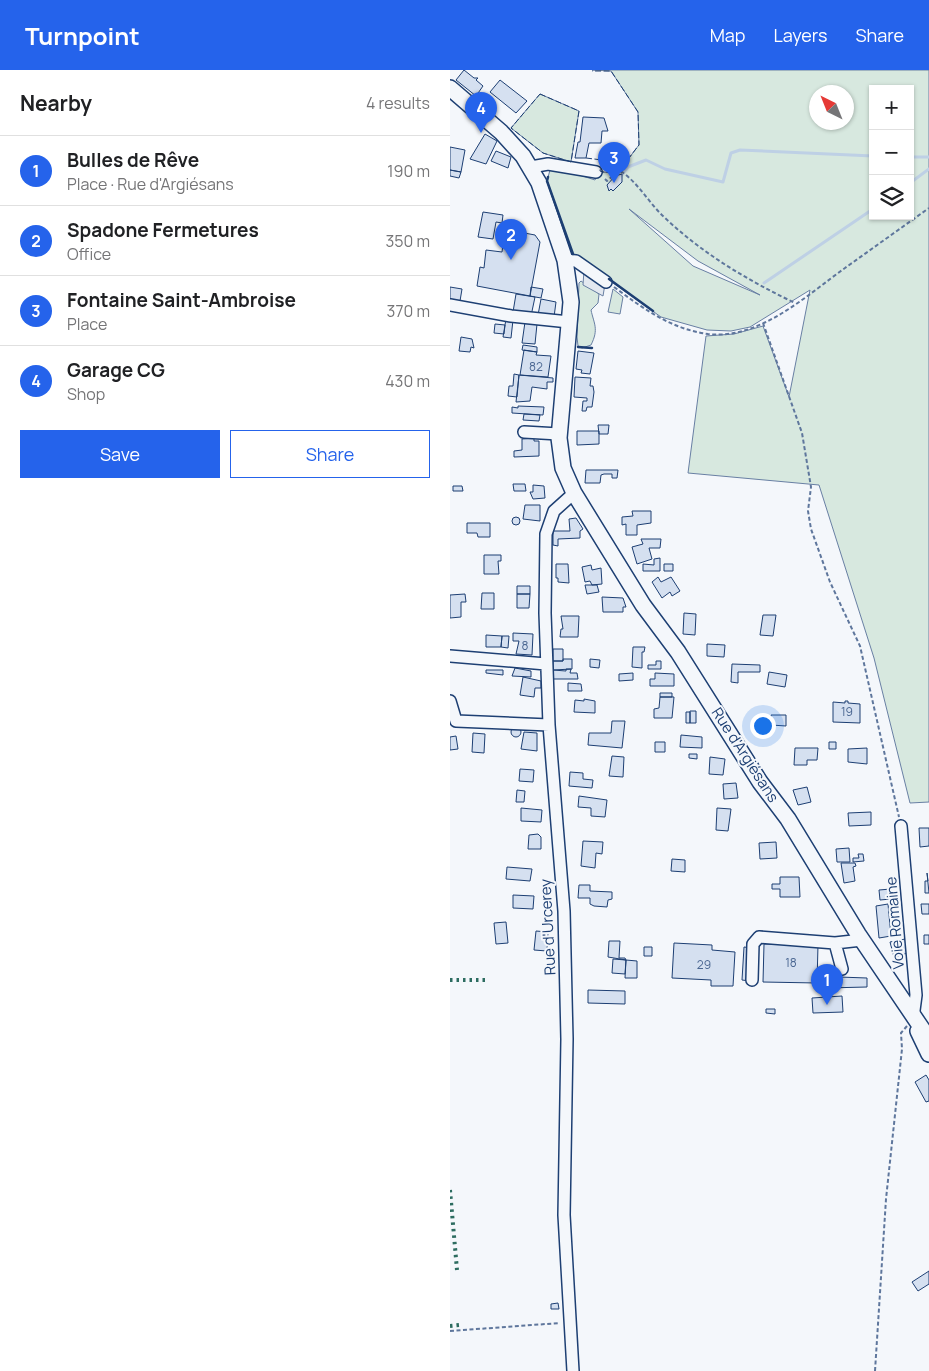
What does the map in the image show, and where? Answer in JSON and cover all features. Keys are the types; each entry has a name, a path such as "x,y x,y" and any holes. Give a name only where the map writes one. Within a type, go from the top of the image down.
{"main road":[{"name":"Rue d'Argiésans","path":"450,88 515,146 531,167 539,182 565,260 571,291 570,322 559,434 563,468 574,493 643,606 678,652 760,782 788,819 862,940 929,1039"},
{"name":"Rue d'Argiésans","path":"913,1018 929,1054"}],"street":[{"path":"531,167 548,164 596,172"},
{"path":"565,260 576,260 606,282"},
{"path":"450,305 511,316 570,322"},
{"path":"524,432 559,434"},
{"name":"Rue d'Urcerey","path":"573,1371 564,1215 567,1038 564,911 546,664 546,534 554,511 574,493"},
{"path":"450,656 546,664"},
{"path":"450,701 456,721 549,725"},
{"name":"Voie Romaine","path":"901,826 916,995 913,1018"},
{"path":"752,980 753,944 759,937 834,943 862,940"},
{"path":"834,943 842,969"}],"path":[{"path":"596,172 607,181 616,173 622,172 663,216 702,250 757,284 795,303"},
{"path":"606,282 656,317 673,326 709,334 727,334 763,323 795,303 929,208"},
{"path":"763,323 802,433 811,487 808,511 811,529 830,582 860,646 901,826"},
{"path":"875,1371 886,1199 902,1049 901,1033 913,1018"},
{"path":"450,1331 569,1322"}],"shaded area":[{"path":"592,70 929,70 929,802 910,803 874,658 819,485 688,473 706,336 734,334 763,326 789,397 810,290 750,327 731,331 707,330 661,317 571,253 547,181 550,170 567,171 595,180 600,171 612,172 618,169 639,145 638,112 611,71","holes":["629,209 698,261 760,295 693,266"]},
{"path":"540,94 579,111 571,162 543,153 511,128"},
{"path":"584,270 605,284 603,296 583,285"},
{"path":"581,281 599,294 598,303 591,310 595,335 591,345 582,348 578,346 577,337 579,283"},
{"path":"613,289 623,297 620,314 608,312"}],"building":[{"path":"464,70 474,78 478,78 476,80 483,86 476,96 456,80"},
{"path":"500,80 527,101 516,113 490,92"},
{"path":"583,117 604,118 608,131 602,131 601,143 589,143 586,158 575,158 578,142 580,142"},
{"path":"485,134 497,141 486,164 470,159"},
{"path":"450,147 465,150 461,172 450,170"},
{"path":"496,151 511,157 508,168 491,161"},
{"path":"450,170 461,172 459,178 450,176"},
{"path":"622,174 622,182 613,191 611,189 609,191 607,185 615,176"},
{"path":"483,212 503,215 502,223 496,222 493,239 478,237"},
{"path":"519,232 535,235 540,242 530,296 477,286 480,267 484,268 486,250 502,252 503,244 517,247"},
{"path":"450,287 462,289 460,301 450,301"},
{"path":"531,287 543,289 541,298 530,296"},
{"path":"516,294 535,297 531,316 513,312"},
{"path":"541,299 556,302 554,317 538,315"},
{"path":"506,319 513,320 511,338 503,337"},
{"path":"525,322 537,324 535,344 522,343"},
{"path":"495,324 505,325 504,334 494,333"},
{"path":"461,337 472,339 474,348 471,347 470,352 459,351"},
{"path":"523,345 537,347 537,352 522,350"},
{"path":"524,350 537,352 536,355 551,356 548,377 520,375"},
{"path":"578,351 594,353 590,374 581,373 582,370 576,369"},
{"path":"514,374 519,375 517,397 508,396 509,386 513,386"},
{"path":"519,375 553,378 553,382 547,382 547,389 532,387 530,401 516,402"},
{"path":"575,377 591,378 590,386 593,386 594,392 592,407 587,407 586,411 582,411 583,401 587,401 587,398 574,397"},
{"path":"518,406 544,407 543,415 512,413 512,407 518,408"},
{"path":"524,414 540,415 539,421 523,420"},
{"path":"598,425 609,425 608,434 599,434"},
{"path":"577,431 599,431 599,444 577,445"},
{"path":"534,438 534,441 539,441 539,456 514,457 514,451 522,450 522,439"},
{"path":"586,470 618,470 617,478 612,478 612,474 604,474 601,475 600,483 585,483"},
{"path":"513,484 525,484 526,491 514,491"},
{"path":"533,485 544,486 545,498 533,499 530,492 533,492"},
{"path":"453,486 462,486 463,491 453,491"},
{"path":"525,505 540,505 540,521 523,519"},
{"path":"632,511 651,511 651,523 637,525 637,535 626,535 626,524 622,525 622,517 633,516"},
{"path":"516,517 520,521 516,525 512,521"},
{"path":"576,518 583,529 580,531 580,538 558,539 558,546 553,545 553,531 570,531 569,519"},
{"path":"467,523 490,523 490,537 478,537 477,533 467,533"},
{"path":"641,539 661,539 660,548 649,548 652,559 637,564 632,547 643,544"},
{"path":"484,555 501,555 501,561 498,561 499,574 484,574"},
{"path":"660,558 660,571 643,571 643,564 654,565 654,559"},
{"path":"556,564 568,564 569,583 558,582 558,578 556,578"},
{"path":"664,564 673,564 673,571 664,571"},
{"path":"591,565 592,570 601,568 602,584 592,585 590,581 585,582 582,567"},
{"path":"658,577 661,582 671,577 680,591 672,596 670,592 662,598 652,582"},
{"path":"585,585 597,585 599,592 587,594"},
{"path":"517,586 530,586 530,594 517,594"},
{"path":"482,593 494,593 494,609 481,609"},
{"path":"465,594 466,602 461,602 461,617 450,618 450,595"},
{"path":"517,594 530,594 529,608 517,608"},
{"path":"602,597 623,598 626,607 623,607 623,612 603,612"},
{"path":"684,613 696,614 695,635 683,634"},
{"path":"763,615 776,615 773,636 760,635"},
{"path":"561,616 579,616 578,637 560,637 561,629 563,629"},
{"path":"513,633 533,634 532,655 516,654 519,641 513,641"},
{"path":"486,635 502,636 501,647 486,647"},
{"path":"502,636 509,636 508,648 501,647"},
{"path":"707,644 725,645 724,657 707,656"},
{"path":"633,647 645,647 644,652 642,652 642,668 632,667"},
{"path":"553,649 563,649 563,661 553,661"},
{"path":"563,659 572,659 572,669 553,670 553,661 563,661"},
{"path":"590,659 600,660 599,668 590,667"},
{"path":"656,661 661,661 661,669 648,669 648,665 656,665"},
{"path":"732,664 760,665 760,672 738,672 738,683 731,682"},
{"path":"515,668 531,671 531,677 512,676"},
{"path":"566,669 571,669 570,673 577,673 578,679 553,679 553,670 566,671"},
{"path":"486,670 503,670 503,675 486,673"},
{"path":"769,672 787,675 785,687 767,684"},
{"path":"633,673 633,680 619,681 619,674"},
{"path":"655,673 674,674 674,686 650,686 650,679 655,679"},
{"path":"523,677 541,681 541,688 535,688 534,697 520,695"},
{"path":"568,683 581,684 582,691 568,691"},
{"path":"660,693 672,693 672,697 660,697"},
{"path":"660,697 674,697 672,718 654,718 654,709 659,708"},
{"path":"584,699 595,701 595,713 574,712 575,700 584,701"},
{"path":"845,701 860,704 860,723 833,722 833,702 845,703"},
{"path":"690,711 696,711 696,723 690,723"},
{"path":"686,712 690,712 690,723 686,723"},
{"path":"771,715 786,715 786,726 771,725"},
{"path":"612,721 625,721 622,748 588,745 589,733 611,733"},
{"path":"514,727 518,727 521,732 520,736 514,737 511,734 511,730"},
{"path":"524,732 537,733 537,751 521,749"},
{"path":"473,733 485,734 484,753 472,752"},
{"path":"681,735 702,737 702,748 680,747"},
{"path":"456,736 458,749 450,750 450,737"},
{"path":"655,742 665,742 665,752 655,752"},
{"path":"829,742 836,742 836,749 829,749"},
{"path":"795,748 818,748 817,760 807,760 807,765 794,765"},
{"path":"867,748 867,764 848,762 848,749"},
{"path":"689,754 697,754 697,759 689,758"},
{"path":"612,756 624,757 623,777 609,776"},
{"path":"710,757 725,759 723,775 709,774"},
{"path":"520,769 534,770 533,782 519,781"},
{"path":"570,772 583,773 583,779 593,780 592,788 569,786"},
{"path":"736,783 738,798 724,799 723,784"},
{"path":"807,787 811,802 798,805 793,790"},
{"path":"517,790 525,791 524,802 516,802"},
{"path":"579,796 607,800 605,817 591,816 591,808 578,807"},
{"path":"521,808 542,810 541,822 521,821"},
{"path":"717,808 731,809 728,831 716,830"},
{"path":"871,812 871,825 849,826 848,813"},
{"path":"919,828 929,828 929,846 920,847"},
{"path":"538,834 541,837 541,849 528,849 529,835"},
{"path":"583,841 603,842 602,854 596,853 595,868 581,866"},
{"path":"776,842 777,858 760,859 759,843"},
{"path":"849,848 850,862 837,862 836,849"},
{"path":"858,854 863,854 864,861 853,862 853,858 859,858"},
{"path":"672,859 685,860 685,872 671,871"},
{"path":"841,863 855,863 856,866 853,867 855,881 844,883"},
{"path":"507,867 532,869 530,881 506,879"},
{"path":"780,877 799,877 800,897 780,897 780,889 772,889 772,884 780,884"},
{"path":"925,881 928,881 929,893 925,893"},
{"path":"579,885 590,885 590,891 612,892 612,899 608,900 607,907 594,906 590,904 590,898 578,898"},
{"path":"891,889 891,899 880,900 879,890"},
{"path":"513,895 534,896 533,909 513,908"},
{"path":"888,904 891,936 879,938 876,906"},
{"path":"921,904 929,904 929,914 922,914"},
{"path":"506,922 508,943 496,944 494,923"},
{"path":"536,931 548,932 547,951 534,950"},
{"path":"924,935 929,935 929,944 924,944"},
{"path":"905,939 908,953 894,957 890,942"},
{"path":"609,941 620,941 619,958 625,958 626,960 608,957"},
{"path":"674,943 712,945 712,950 735,952 733,986 711,986 711,980 672,978"},
{"path":"764,944 818,945 817,983 763,982"},
{"path":"644,947 652,947 652,956 644,956"},
{"path":"744,947 752,948 750,981 742,980"},
{"path":"613,959 626,960 625,974 612,973"},
{"path":"626,960 637,961 637,978 625,978"},
{"path":"839,977 867,978 867,987 826,988 826,979 839,979"},
{"path":"588,990 625,991 625,1004 588,1003"},
{"path":"842,996 843,1012 813,1013 812,998"},
{"path":"766,1009 775,1009 775,1014 766,1013"},
{"path":"926,1075 929,1080 929,1101 926,1102 915,1082"},
{"path":"929,1271 929,1284 918,1291 912,1282"},
{"path":"558,1303 559,1309 551,1309 551,1304"}],"waterway":[{"path":"620,177 628,167 646,160 665,169 723,182 731,153 740,150 869,156"},
{"path":"914,157 929,157"},
{"path":"914,180 929,169"},
{"path":"764,283 869,212"}],"hedge":[{"path":"450,980 489,980"},
{"path":"450,1190 457,1270"},
{"path":"450,1326 460,1325"}],"fence":[{"path":"586,158 602,160 600,171 612,172 618,169 639,145 638,112 611,71 592,71"},
{"path":"540,94 579,111 571,162 543,153 511,128 540,94"}],"wall":[{"path":"548,177 547,181 573,254"},
{"path":"609,279 653,311"},
{"path":"578,347 592,348"}],"place":[{"name":"Garage CG","path":"481,133"},
{"name":"Fontaine Saint-Ambroise","path":"614,183"},
{"name":"Spadone Fermetures","path":"511,260"},
{"name":"Bulles de Rêve","path":"827,1005"}]}
